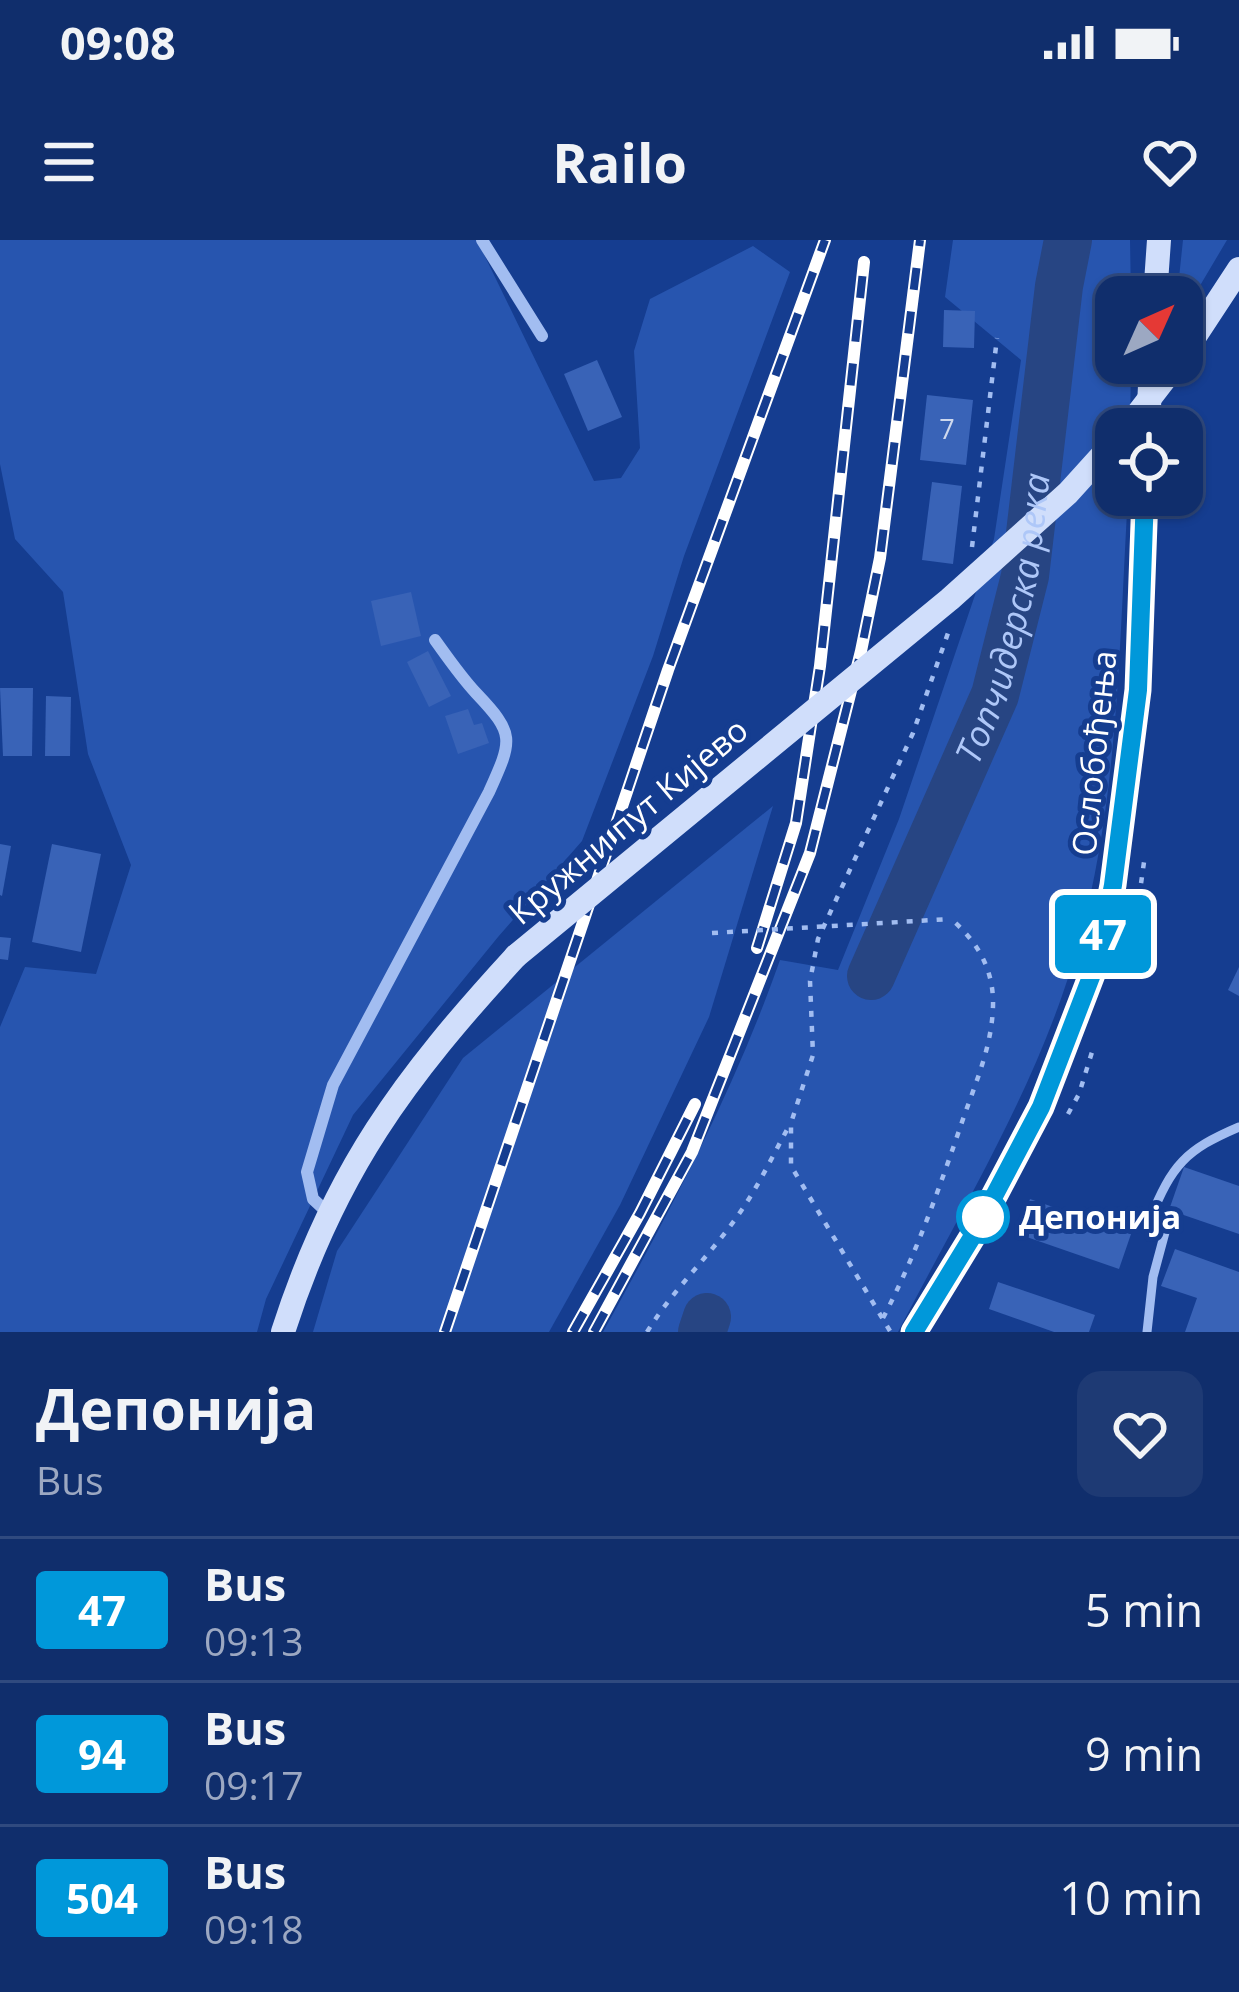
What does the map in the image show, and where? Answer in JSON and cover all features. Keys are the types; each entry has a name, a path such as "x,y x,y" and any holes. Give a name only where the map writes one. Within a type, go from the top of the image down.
{"main road":[{"path":"1156,276 1159,240"},
{"path":"1203,324 1239,269"},
{"path":"1142,408 1161,384"},
{"name":"Кружни пут Кијево","path":"283,1332 327,1213 358,1156 408,1082 516,956 980,574 1095,463"},
{"name":"Ослобођења","path":"914,1332 974,1234 1041,1107 1099,956 1138,690 1144,516"}],"street":[{"path":"482,240 542,336"},
{"path":"327,1213 313,1198 307,1172 333,1085 418,930 505,753 502,718 470,687 435,640"}],"lane":[{"path":"1150,1219 1166,1179 1186,1154 1239,1127"},
{"path":"1147,1332 1153,1277 1167,1225"}],"path":[{"path":"971,550 997,338"},
{"path":"647,1332 665,1303 742,1210 791,1123 813,1055 810,981 818,939 913,733 947,633"},
{"path":"712,933 951,919 980,949 994,1004 988,1050 917,1248 883,1318"},
{"path":"791,1123 791,1166 890,1332"}],"shaded area":[{"path":"0,240 477,240 594,481 621,478 640,448 634,351 650,299 753,246 790,272 582,841 353,1115 266,1299 257,1332 0,1332 0,1027 25,967 96,974 131,865 88,754 63,592 15,539 0,464"},
{"path":"953,240 1130,240 1131,276 1095,276 1095,384 1131,384 1130,408 1095,408 1095,516 1127,516 1110,776 1092,887 1063,992 1023,1092 898,1332 603,1332 721,1103 780,960 838,970 899,819 994,539 1021,360 945,297"},
{"path":"1183,240 1227,240 1203,281 1203,276 1179,276"},
{"path":"773,806 709,1017 620,1205 549,1332 313,1332 337,1251 463,1058"}],"building":[{"path":"944,310 975,311 974,348 943,347"},
{"path":"597,360 622,417 588,431 564,374"},
{"path":"927,395 973,400 966,465 920,460"},
{"path":"932,482 962,486 953,564 922,560"},
{"path":"411,592 421,636 381,646 371,601"},
{"path":"428,651 451,696 429,707 407,662"},
{"path":"0,688 33,688 32,756 3,756"},
{"path":"46,696 71,697 70,756 45,756"},
{"path":"468,709 474,725 482,723 489,743 458,754 445,716"},
{"path":"0,844 11,846 2,896 0,895"},
{"path":"52,844 101,854 81,952 32,942"},
{"path":"0,937 11,938 8,960 0,959"},
{"path":"1239,967 1239,996 1228,990"},
{"path":"1184,1167 1239,1186 1239,1234 1169,1210"},
{"path":"1030,1199 1131,1234 1119,1269 1018,1234"},
{"path":"1175,1249 1239,1272 1239,1332 1185,1332 1197,1298 1161,1286"},
{"path":"998,1282 1095,1315 1089,1332 1054,1332 989,1309"}],"waterway":[{"name":"Топчидерска река","path":"871,976 995,695 1025,576 1068,240"},
{"name":"Топчидерска река","path":"702,1332 707,1317"}],"railway":[{"path":"445,1332 668,670 825,240"},
{"path":"594,1332 692,1152 810,853 880,558 920,240"},
{"path":"757,948 796,823 820,666 864,262"},
{"path":"573,1332 695,1104"}],"bus line":[{"name":"47","path":"914,1332 974,1234 1041,1107 1099,956 1138,690 1144,516"}],"place":[{"name":"Депонија","path":"983,1217"}]}
